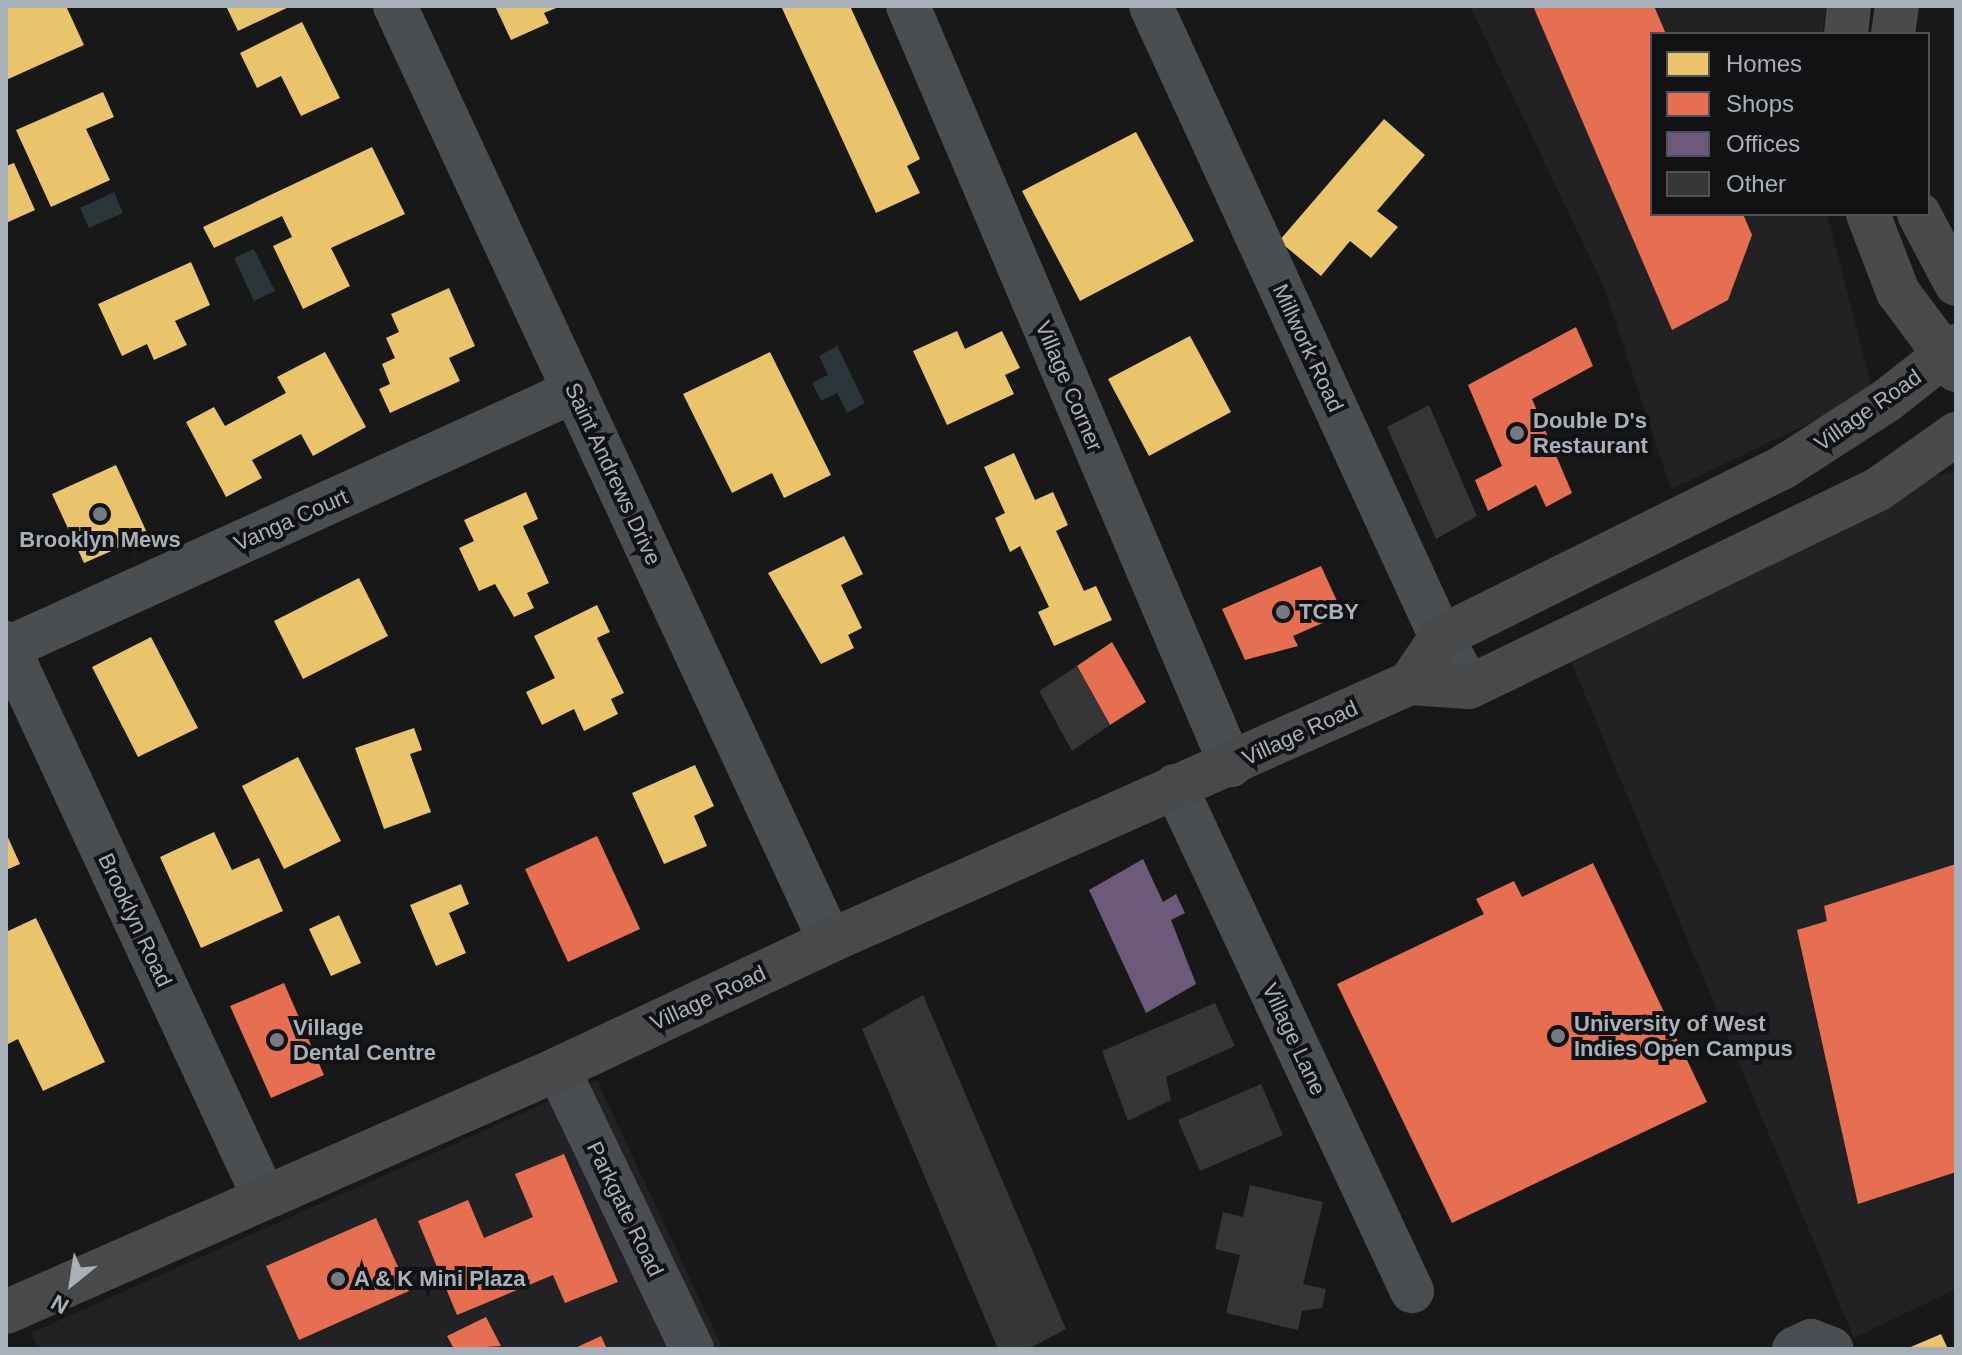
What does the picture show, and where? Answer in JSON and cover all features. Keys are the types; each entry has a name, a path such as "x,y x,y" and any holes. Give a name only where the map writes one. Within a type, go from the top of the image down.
{"main road":[{"path":"1846,32 1849,6"},
{"path":"1893,32 1897,6"},
{"path":"1869,216 1898,292 1952,357"},
{"path":"1920,216 1956,284"},
{"name":"Village Road","path":"1410,683 1441,637 1782,468 1837,435 1952,357"},
{"name":"Village Road","path":"6,1312 558,1069 830,941 1410,683 1469,687 1877,490 1956,434"}],"street":[{"name":"Saint Andrews Drive","path":"395,6 830,941"},
{"name":"Village Corner","path":"908,6 1231,765"},
{"name":"Millwork Road","path":"1151,6 1441,637 1469,687"},
{"name":"Vanga Court","path":"7,646 574,391"},
{"name":"Brooklyn Road","path":"7,646 264,1197"},
{"name":"Village Lane","path":"1175,786 1412,1291"},
{"name":"Parkgate Road","path":"558,1069 692,1349"}],"shaded area":[{"path":"1470,6 1826,6 1822,32 1650,32 1650,216 1828,216 1873,393 1671,489 1604,287"},
{"path":"114,192 123,213 89,228 80,208"},
{"path":"254,249 275,291 254,301 234,258"},
{"path":"837,346 865,403 847,413 837,393 821,401 812,383 828,375 819,356"},
{"path":"1956,471 1956,1289 1854,1338 1568,654 1932,477"},
{"path":"597,1080 723,1349 39,1349 31,1333"}],"building: Homes":[{"path":"6,6 66,6 84,45 6,80"},
{"path":"226,6 291,6 238,31"},
{"path":"495,6 561,6 544,13 549,23 511,40"},
{"path":"781,6 850,6 920,159 907,166 920,193 876,213"},
{"path":"302,22 340,98 301,116 281,76 257,88 240,53"},
{"path":"103,92 114,117 86,129 110,180 51,207 16,130"},
{"path":"1384,119 1425,155 1377,211 1398,227 1371,258 1350,241 1321,276 1279,241"},
{"path":"1136,132 1194,241 1080,301 1022,191"},
{"path":"372,147 405,214 331,248 350,286 303,309 273,246 292,237 282,216 214,248 203,227"},
{"path":"14,163 35,210 6,223 6,166"},
{"path":"191,262 210,305 175,321 187,345 154,360 147,344 122,356 98,304"},
{"path":"449,288 475,346 449,358 460,381 390,413 379,389 390,384 382,364 395,358 386,338 399,332 391,314"},
{"path":"957,331 965,349 1002,331 1020,368 1005,375 1014,394 947,425 913,351"},
{"path":"1190,336 1231,412 1149,456 1108,379"},
{"path":"325,352 366,427 313,456 301,434 252,460 262,478 226,497 186,422 214,407 225,426 286,393 277,377"},
{"path":"770,352 831,475 784,498 772,473 732,493 683,394"},
{"path":"1014,453 1035,500 1053,492 1068,525 1056,531 1084,591 1096,586 1112,620 1054,646 1038,612 1049,607 1020,546 1010,552 995,518 1005,513 984,467"},
{"name":"Brooklyn Mews","path":"116,465 148,535 84,563 52,494"},
{"path":"526,492 538,519 523,526 549,583 527,593 534,608 514,617 495,584 479,591 459,548 474,541 464,520"},
{"path":"844,536 863,574 841,585 862,628 848,635 854,648 821,664 768,573"},
{"path":"359,578 388,636 303,679 274,621"},
{"path":"597,605 610,632 597,638 624,693 611,699 618,714 584,731 574,709 542,725 526,692 555,678 534,636"},
{"path":"151,637 198,728 138,757 92,667"},
{"path":"414,728 422,750 410,754 431,812 384,829 355,748"},
{"path":"298,757 341,841 284,869 242,786"},
{"path":"695,765 714,806 694,816 707,846 664,864 632,793"},
{"path":"214,832 232,870 259,858 283,911 201,948 160,857"},
{"path":"6,833 20,864 6,870"},
{"path":"461,884 469,904 449,913 466,953 436,966 410,905"},
{"path":"339,915 361,963 331,976 309,929"},
{"path":"36,918 105,1062 43,1091 18,1039 6,1045 6,932"},
{"path":"1941,1334 1948,1349 1906,1349"}],"building: Shops":[{"path":"1533,6 1654,6 1665,32 1650,32 1650,216 1744,216 1752,235 1728,300 1672,330"},
{"name":"Double D's Restaurant","path":"1576,327 1593,366 1532,399 1572,493 1546,507 1536,485 1488,511 1475,480 1502,466 1468,385"},
{"name":"TCBY","path":"1321,566 1343,614 1293,636 1298,646 1245,660 1222,609"},
{"path":"1112,642 1146,702 1110,725 1077,666"},
{"path":"597,836 640,929 568,962 525,869"},
{"path":"1593,863 1707,1102 1452,1223 1337,984 1484,914 1476,899 1514,881 1522,897"},
{"path":"1956,864 1956,1172 1858,1204 1797,930 1827,921 1824,906"},
{"name":"Village Dental Centre","path":"284,983 324,1075 271,1098 230,1006"},
{"path":"564,1154 618,1282 565,1303 553,1275 457,1315 418,1221 468,1200 484,1238 533,1217 515,1174"},
{"name":"A & K Mini Plaza","path":"376,1218 409,1291 299,1340 266,1266"},
{"path":"486,1317 501,1346 454,1349 447,1336"},
{"path":"601,1336 607,1349 573,1349"}],"building: Offices":[{"path":"1143,859 1163,902 1176,894 1185,913 1171,920 1196,984 1146,1013 1089,890"}],"building: Other":[{"path":"1429,405 1477,516 1436,539 1387,427"},
{"path":"1077,666 1110,725 1072,751 1039,691"},
{"path":"923,995 1066,1329 1028,1349 998,1349 862,1029"},
{"path":"1215,1003 1235,1046 1166,1077 1171,1100 1128,1121 1102,1051"},
{"path":"1261,1084 1283,1135 1200,1171 1178,1120"},
{"path":"1250,1185 1323,1202 1303,1284 1326,1289 1322,1308 1302,1311 1298,1330 1226,1313 1240,1255 1215,1249 1223,1212 1243,1217"}],"place":[{"name":"Double D's Restaurant","path":"1517,433"},
{"name":"Brooklyn Mews","path":"100,514"},
{"name":"TCBY","path":"1283,612"},
{"name":"University of West Indies Open Campus","path":"1558,1036"},
{"name":"Village Dental Centre","path":"277,1040"},
{"name":"A & K Mini Plaza","path":"338,1279"}]}
